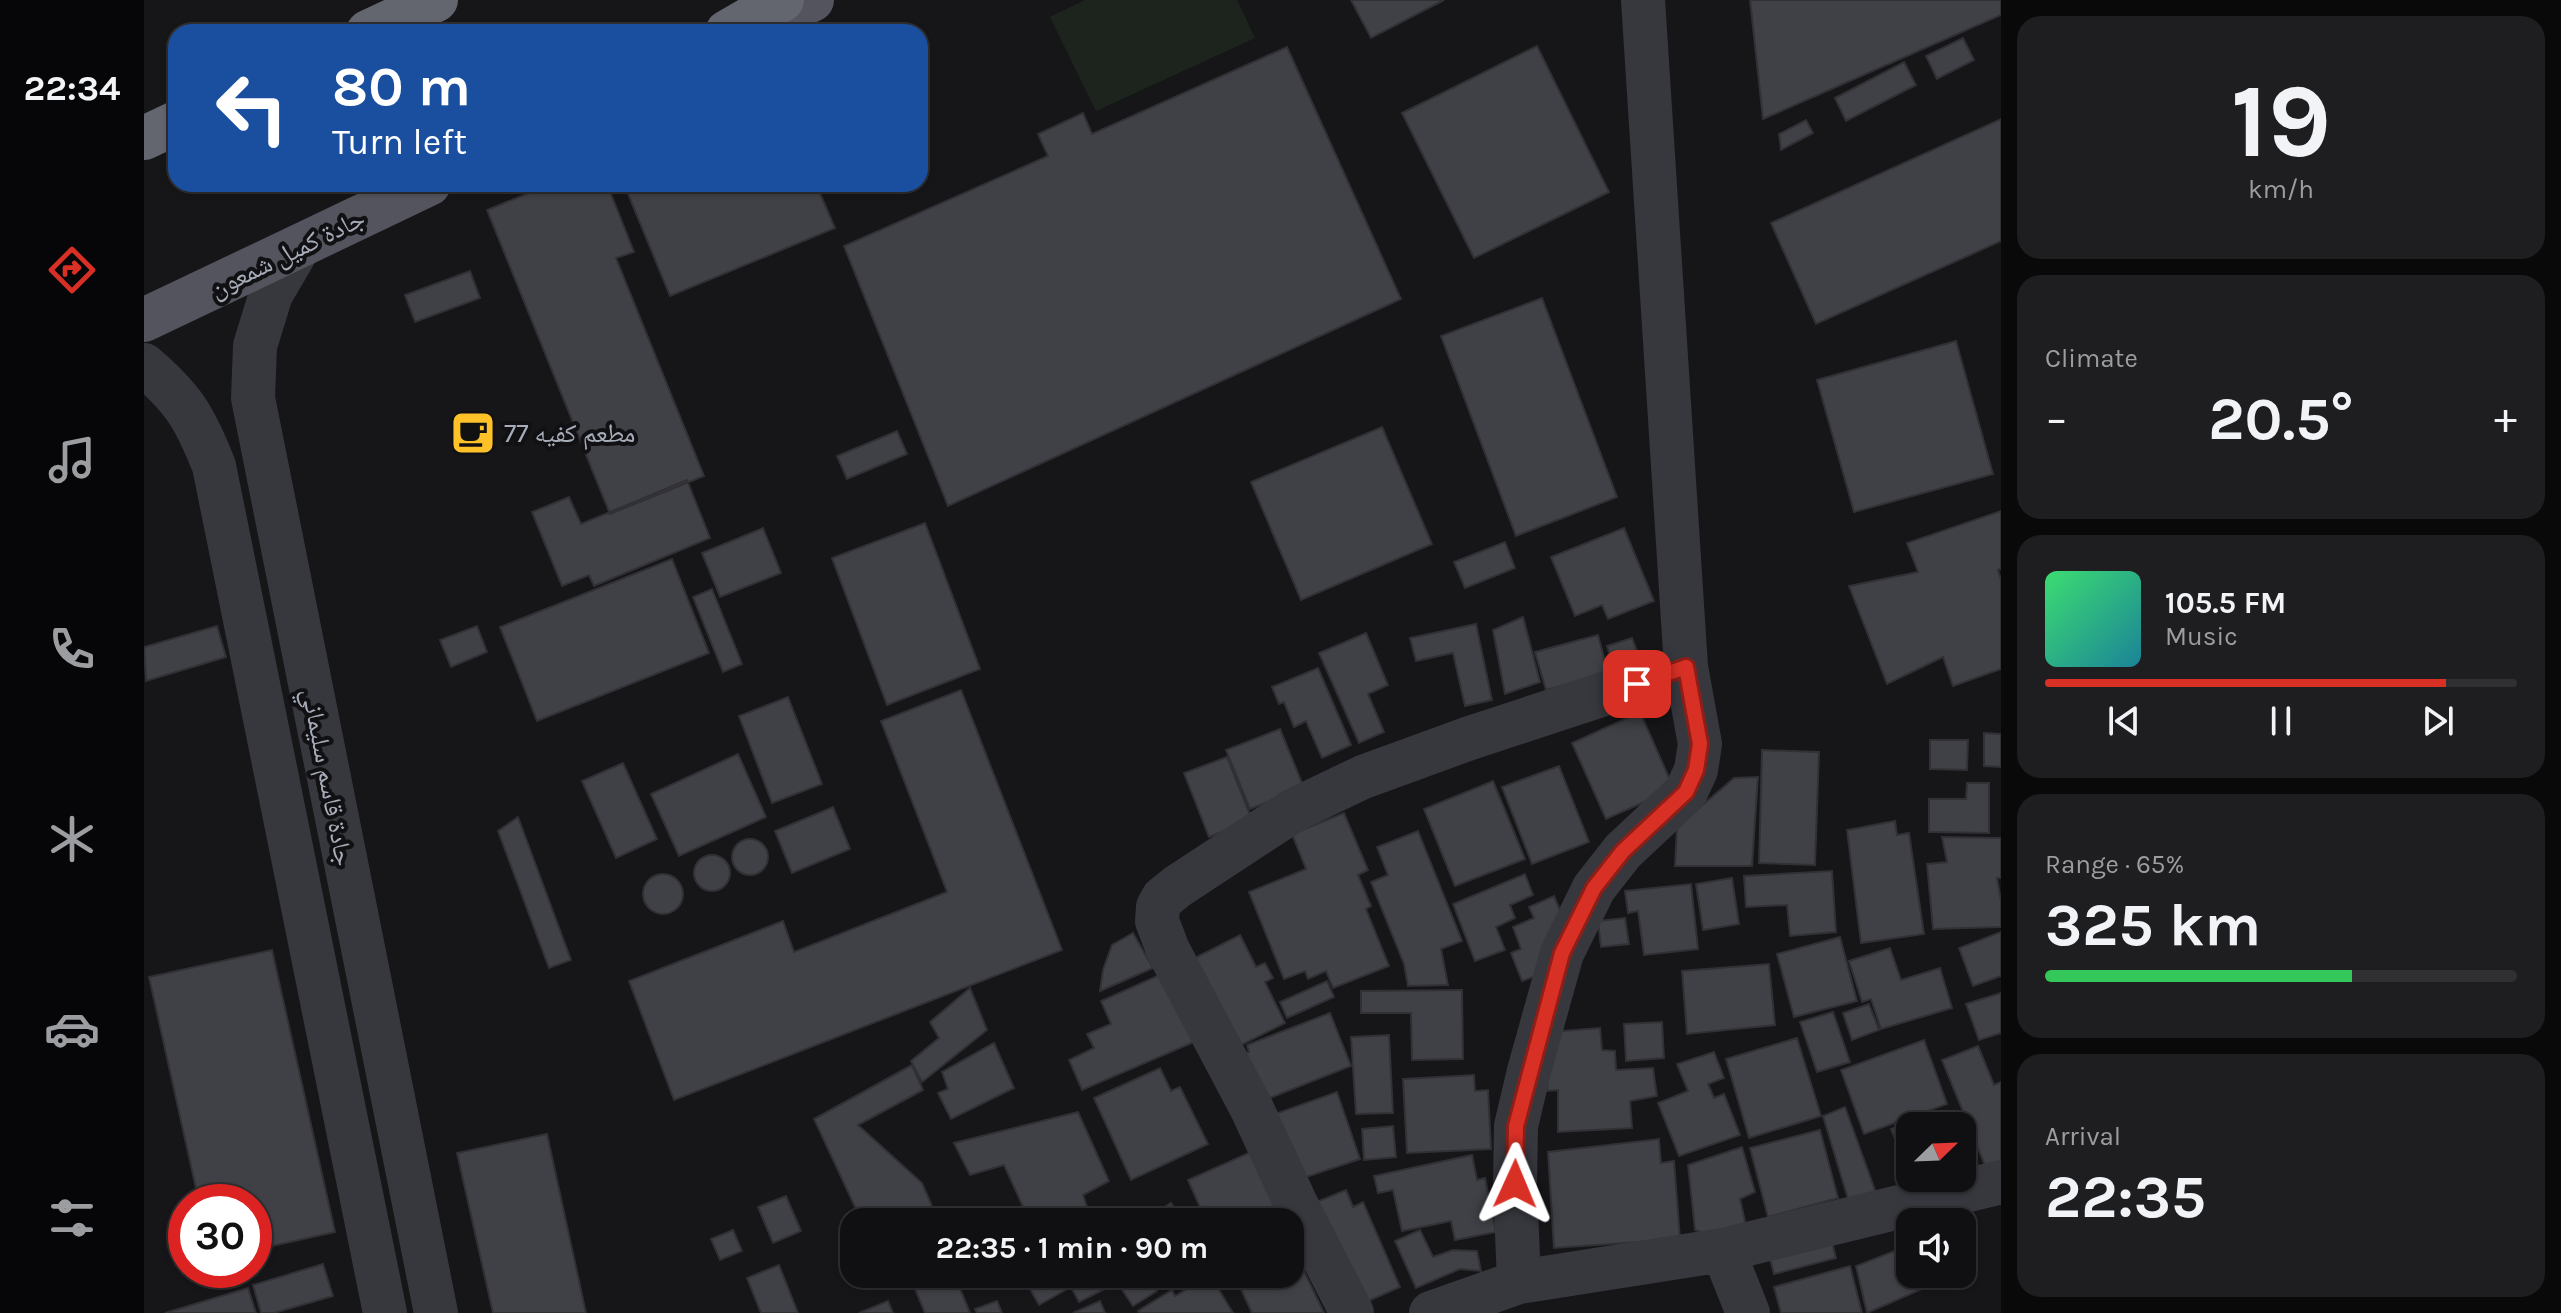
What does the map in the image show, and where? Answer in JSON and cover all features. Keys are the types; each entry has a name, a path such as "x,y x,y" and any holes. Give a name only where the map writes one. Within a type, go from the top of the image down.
{"highway":[{"path":"385,24 436,0"},
{"path":"741,24 782,0"},
{"path":"144,138 168,127"}],"main road":[{"path":"760,24 812,0"},
{"name":"جادة كميل شمعون","path":"144,320 413,192"}],"street":[{"path":"1519,1282 1516,1126 1562,953 1594,888 1623,851 1686,792 1696,770 1700,744 1686,667 1643,0"},
{"name":"جادة قاسم سليماني","path":"298,248 271,294 255,346 253,398 436,1313"},
{"name":"جادة قاسم سليماني","path":"144,365 172,390 198,425 214,466 385,1313"},
{"path":"293,601 280,596 266,597 253,604 249,636 266,664 279,665 302,650"},
{"path":"1352,1313 1252,1109 1168,950 1157,921 1158,907 1163,898 1178,886 1294,810 1323,795 1470,738 1686,667"},
{"path":"1431,1313 1519,1282 1723,1250 2001,1182"},
{"path":"1723,1250 1748,1313"}],"shaded area":[{"path":"1085,0 1237,0 1255,38 1096,111 1050,17"}],"building":[{"path":"1351,0 1444,0 1371,38"},
{"path":"1750,0 2001,0 2001,15 1763,119"},
{"path":"1963,38 1974,60 1937,79 1926,56"},
{"path":"1537,46 1609,192 1474,258 1402,113"},
{"path":"1287,47 1401,299 948,506 844,246 1048,156 1038,134 1083,113 1092,134"},
{"path":"1904,62 1916,85 1846,121 1835,98"},
{"path":"2001,119 2001,241 1816,324 1771,223"},
{"path":"1806,120 1813,133 1781,150 1779,134"},
{"path":"531,192 610,192 634,252 616,258 704,476 610,514 487,210"},
{"path":"627,192 819,192 835,228 670,296"},
{"path":"470,271 480,298 415,322 405,295"},
{"path":"1542,298 1617,497 1516,536 1441,336"},
{"path":"1956,341 1993,474 1854,512 1817,380"},
{"path":"1382,427 1432,544 1301,600 1251,482"},
{"path":"897,431 907,454 847,479 837,456"},
{"path":"687,480 710,538 594,586 589,575 562,586 532,512 569,497 581,524"},
{"path":"2001,511 2001,569 1998,570 2001,580 2001,669 1953,686 1943,657 1887,684 1849,586 1918,572 1907,543"},
{"path":"925,523 980,669 887,705 832,558"},
{"path":"763,528 781,573 720,597 702,553"},
{"path":"1624,528 1654,601 1608,619 1602,605 1575,616 1551,557"},
{"path":"1505,542 1515,568 1465,588 1454,562"},
{"path":"672,559 709,653 537,721 500,627"},
{"path":"712,589 742,664 723,672 693,597"},
{"path":"1523,617 1540,682 1505,694 1493,630"},
{"path":"1476,624 1492,700 1465,706 1453,653 1416,661 1410,638"},
{"path":"217,626 226,657 146,681 144,647"},
{"path":"477,626 487,652 451,667 440,640"},
{"path":"1366,633 1388,685 1368,694 1384,732 1359,743 1319,653"},
{"path":"1598,635 1608,673 1546,690 1535,652"},
{"path":"1632,638 1642,664 1615,673 1607,646"},
{"path":"1318,668 1351,745 1322,758 1306,721 1294,727 1284,702 1279,704 1272,687"},
{"path":"961,690 1062,950 674,1100 629,981 783,921 794,952 947,892 881,721"},
{"path":"788,697 822,784 772,803 739,716"},
{"path":"1640,712 1674,789 1606,819 1572,743"},
{"path":"1280,729 1304,788 1250,809 1226,750"},
{"path":"1984,733 2001,734 2001,767 1984,766"},
{"path":"1930,740 1968,740 1967,770 1930,769"},
{"path":"1762,750 1819,752 1815,865 1759,863"},
{"path":"738,754 766,817 679,856 651,794"},
{"path":"1227,757 1252,820 1209,837 1184,773"},
{"path":"623,763 657,839 616,858 582,781"},
{"path":"1559,766 1589,842 1532,864 1502,787"},
{"path":"1758,777 1752,866 1675,866 1677,827 1734,778"},
{"path":"1493,781 1525,859 1455,886 1424,809"},
{"path":"1967,783 1989,783 1989,833 1929,832 1929,799 1966,799"},
{"path":"833,807 850,849 792,873 775,831"},
{"path":"1344,813 1368,870 1358,875 1371,906 1366,909 1389,966 1333,988 1326,971 1308,979 1305,971 1284,979 1249,892 1306,869 1292,834"},
{"path":"518,817 571,960 549,968 498,831"},
{"path":"1895,821 1897,835 1909,833 1924,934 1861,943 1847,830"},
{"path":"1418,831 1462,941 1441,949 1448,985 1408,986 1404,964 1371,882 1388,875 1377,847"},
{"path":"1942,837 2001,838 2001,878 1997,878 2001,927 1933,929 1927,864 1947,862"},
{"path":"750,839 763,844 768,857 763,870 750,875 737,870 732,857 737,844"},
{"path":"712,855 725,860 730,873 725,886 712,891 699,886 694,873 699,860"},
{"path":"1832,871 1836,932 1790,936 1787,905 1746,907 1744,876"},
{"path":"663,874 677,880 683,894 677,908 663,914 649,908 643,894 649,880"},
{"path":"1525,874 1533,895 1510,905 1515,918 1496,927 1505,950 1475,961 1453,904"},
{"path":"1732,878 1739,924 1703,930 1696,884"},
{"path":"1691,884 1698,949 1644,955 1638,911 1628,913 1625,891"},
{"path":"1554,896 1562,915 1539,975 1522,981 1511,953 1521,949 1513,927 1534,918 1529,907"},
{"path":"1625,918 1629,944 1601,947 1598,921"},
{"path":"2001,932 2001,976 1973,986 1959,948"},
{"path":"1133,933 1153,968 1100,991 1112,945"},
{"path":"1240,935 1256,967 1265,963 1273,978 1265,982 1285,1023 1227,1052 1183,964"},
{"path":"1840,937 1857,1001 1794,1017 1777,954"},
{"path":"1890,948 1901,980 1940,968 1952,1008 1881,1029 1871,999 1862,1002 1849,961"},
{"path":"272,950 335,1232 272,1246 272,1184 195,1184 149,977"},
{"path":"1769,964 1775,1025 1687,1034 1682,971"},
{"path":"1164,973 1194,1042 1082,1090 1069,1060 1094,1048 1087,1034 1111,1024 1101,1001"},
{"path":"1327,981 1334,997 1287,1018 1280,1002"},
{"path":"970,988 987,1030 922,1082 911,1061 939,1038 930,1022"},
{"path":"1462,990 1463,1059 1412,1060 1411,1013 1361,1013 1361,991"},
{"path":"2001,993 2001,1033 1979,1040 1966,1004"},
{"path":"1869,1004 1879,1030 1852,1040 1843,1013"},
{"path":"1833,1012 1850,1062 1817,1072 1800,1022"},
{"path":"1330,1013 1351,1066 1262,1101 1244,1054 1249,1052 1247,1045"},
{"path":"1662,1022 1664,1058 1626,1061 1624,1024"},
{"path":"1600,1028 1602,1050 1615,1051 1616,1070 1653,1068 1657,1096 1630,1101 1632,1128 1558,1132 1558,1090 1547,1091 1550,1032"},
{"path":"1389,1035 1393,1113 1356,1114 1351,1037"},
{"path":"1797,1038 1821,1116 1749,1138 1726,1059"},
{"path":"1924,1040 1947,1104 1925,1112 1896,1112 1896,1122 1864,1134 1841,1070"},
{"path":"994,1043 1014,1088 951,1119 938,1093 948,1089 942,1072"},
{"path":"1978,1046 1994,1085 2001,1082 2001,1163 1986,1168 1976,1143 1976,1112 1963,1112 1942,1060"},
{"path":"1714,1052 1724,1078 1708,1084 1714,1098 1724,1094 1740,1135 1679,1156 1658,1103 1688,1091 1677,1064"},
{"path":"912,1065 923,1090 858,1125 922,1183 933,1208 855,1208 814,1119"},
{"path":"1160,1068 1171,1091 1180,1087 1208,1144 1131,1180 1094,1098"},
{"path":"1474,1075 1475,1091 1488,1090 1491,1149 1407,1153 1403,1079"},
{"path":"1337,1092 1360,1159 1294,1181 1272,1115"},
{"path":"1845,1107 1876,1193 1849,1202 1823,1116"},
{"path":"1078,1112 1109,1181 1083,1195 1087,1208 1024,1208 1004,1165 970,1175 954,1143"},
{"path":"1393,1126 1396,1157 1364,1160 1362,1129"},
{"path":"1820,1130 1838,1198 1768,1217 1750,1148"},
{"path":"547,1134 586,1313 493,1313 457,1153"},
{"path":"1659,1139 1661,1163 1674,1161 1680,1239 1554,1248 1548,1152"},
{"path":"1742,1147 1755,1192 1740,1199 1747,1230 1719,1238 1695,1230 1688,1165"},
{"path":"1251,1152 1277,1208 1200,1208 1188,1180"},
{"path":"1472,1155 1477,1180 1485,1178 1496,1232 1455,1240 1451,1221 1402,1231 1393,1190 1378,1193 1374,1176"},
{"path":"1346,1190 1353,1207 1363,1202 1400,1287 1366,1302 1314,1203"},
{"path":"786,1196 801,1231 773,1243 758,1207"},
{"path":"733,1230 742,1251 720,1260 711,1239"},
{"path":"1420,1230 1433,1257 1453,1250 1477,1251 1481,1271 1460,1269 1416,1288 1395,1241"},
{"path":"1829,1230 1836,1258 1774,1274 1767,1247"},
{"path":"1896,1250 1896,1288 1924,1288 1867,1313 1856,1266"},
{"path":"323,1264 333,1296 274,1313 261,1313 254,1288 272,1288 272,1279"},
{"path":"779,1265 798,1313 761,1313 747,1278"},
{"path":"1850,1266 1862,1313 1781,1313 1774,1287"},
{"path":"1304,1271 1324,1313 1252,1313 1240,1288 1304,1288"},
{"path":"248,1288 256,1313 165,1313"},
{"path":"915,1288 960,1288 970,1313 925,1313"},
{"path":"1029,1288 1069,1288 1039,1305"},
{"path":"1072,1288 1107,1288 1079,1302"},
{"path":"1121,1288 1155,1288 1157,1291 1133,1306"},
{"path":"1188,1288 1218,1288 1233,1313 1138,1311 1172,1290 1175,1296"},
{"path":"888,1301 893,1313 859,1313"},
{"path":"997,1301 1002,1313 977,1313 975,1309"},
{"path":"1100,1301 1105,1313 1073,1313"}],"place":[{"name":"مطعم كفيه 77","path":"473,433"}],"route":[{"path":"1515,1184 1516,1126 1562,953 1594,888 1623,851 1686,792 1696,770 1700,744 1686,667 1637,684"}]}
